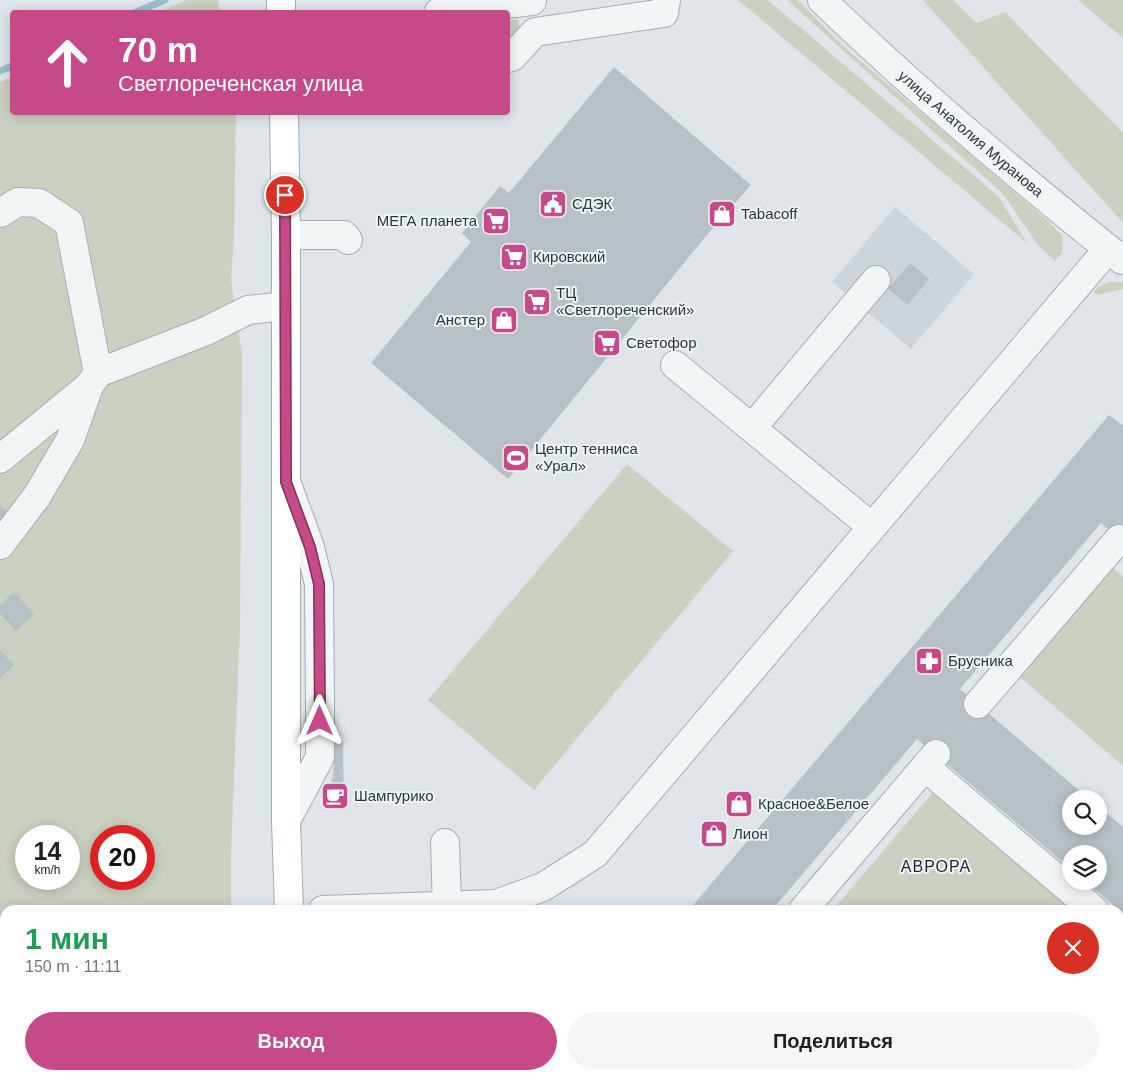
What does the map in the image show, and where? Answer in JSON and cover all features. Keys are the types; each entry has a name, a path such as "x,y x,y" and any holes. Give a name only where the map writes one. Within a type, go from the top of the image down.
{"main road":[{"path":"284,115 288,905"}],"street":[{"path":"454,10 532,0 535,32"},
{"path":"510,58 535,32 664,13 666,0"},
{"name":"улица Анатолия Муранова","path":"822,0 951,118 1116,255"},
{"path":"0,213 18,202 39,202 69,223 94,379 70,440 36,496 0,545"},
{"path":"286,235 344,235 348,240"},
{"path":"502,905 543,887 595,854 872,527 1116,255"},
{"path":"752,428 876,280"},
{"path":"0,459 94,379 206,331 248,310 285,306"},
{"path":"675,365 872,527"},
{"path":"978,704 1117,551"},
{"path":"807,905 931,760 1089,905"},
{"path":"446,843 447,905"}],"shaded area":[{"path":"895,207 974,274 911,349 832,282"}],"green space":[{"path":"187,0 218,0 220,10 163,10"},
{"path":"738,0 768,0 998,196 1027,243"},
{"path":"787,0 798,0 843,46 1047,220 1063,237 1062,253 1055,261 1038,245 1003,194"},
{"path":"923,0 953,0 977,23 1005,12 1123,133 1123,223"},
{"path":"1078,0 1123,0 1123,38"},
{"path":"518,19 520,29 513,38 510,39 510,21"},
{"path":"10,78 10,115 236,115 234,236 231,280 242,355 240,628 231,852 231,905 0,905 0,82"},
{"path":"1110,282 1123,282 1123,289 1098,295 1094,292 1098,287"},
{"path":"627,464 733,551 534,790 428,700"},
{"path":"1109,565 1123,577 1123,766 1018,675"},
{"path":"934,791 1067,905 837,905"}],"building":[{"name":"ТЦ «Светлореченский»","path":"614,67 751,185 706,236 508,479 371,363 471,242 462,233 500,186 509,193"},
{"path":"910,263 929,279 908,305 888,289"},
{"path":"1109,415 1123,426 1123,542 1101,523 960,689 1078,790 1062,790 1062,835 1107,835 1107,814 1123,827 1123,905 1113,905 1096,890 1107,890 1107,845 1062,845 1062,861 917,739 776,905 693,905"},
{"path":"0,503 12,520 0,528"},
{"path":"14,592 34,614 16,631 0,613 0,605"},
{"path":"0,650 14,665 0,678"},
{"path":"343,740 344,810 338,810 324,798 333,777 335,741"}],"waterway":[{"path":"141,10 165,0"},
{"path":"0,71 10,67"}],"tunnel":[{"path":"936,754 978,704"}],"place":[{"name":"СДЭК","path":"553,204"},
{"name":"Tabacoff","path":"722,214"},
{"name":"МЕГА планета","path":"496,221"},
{"name":"Кировский","path":"514,257"},
{"name":"ТЦ «Светлореченский»","path":"537,302"},
{"name":"Анстер","path":"504,320"},
{"name":"Светофор","path":"607,343"},
{"name":"Центр тенниса «Урал»","path":"516,458"},
{"name":"Брусника","path":"929,661"},
{"name":"Шампурико","path":"335,796"},
{"name":"Красное&Белое","path":"739,804"},
{"name":"Лион","path":"714,834"}],"district":[{"name":"АВРОРА","path":"936,866"}],"route":[{"path":"285,195 286,482 310,547 319,584 320,721"}]}
